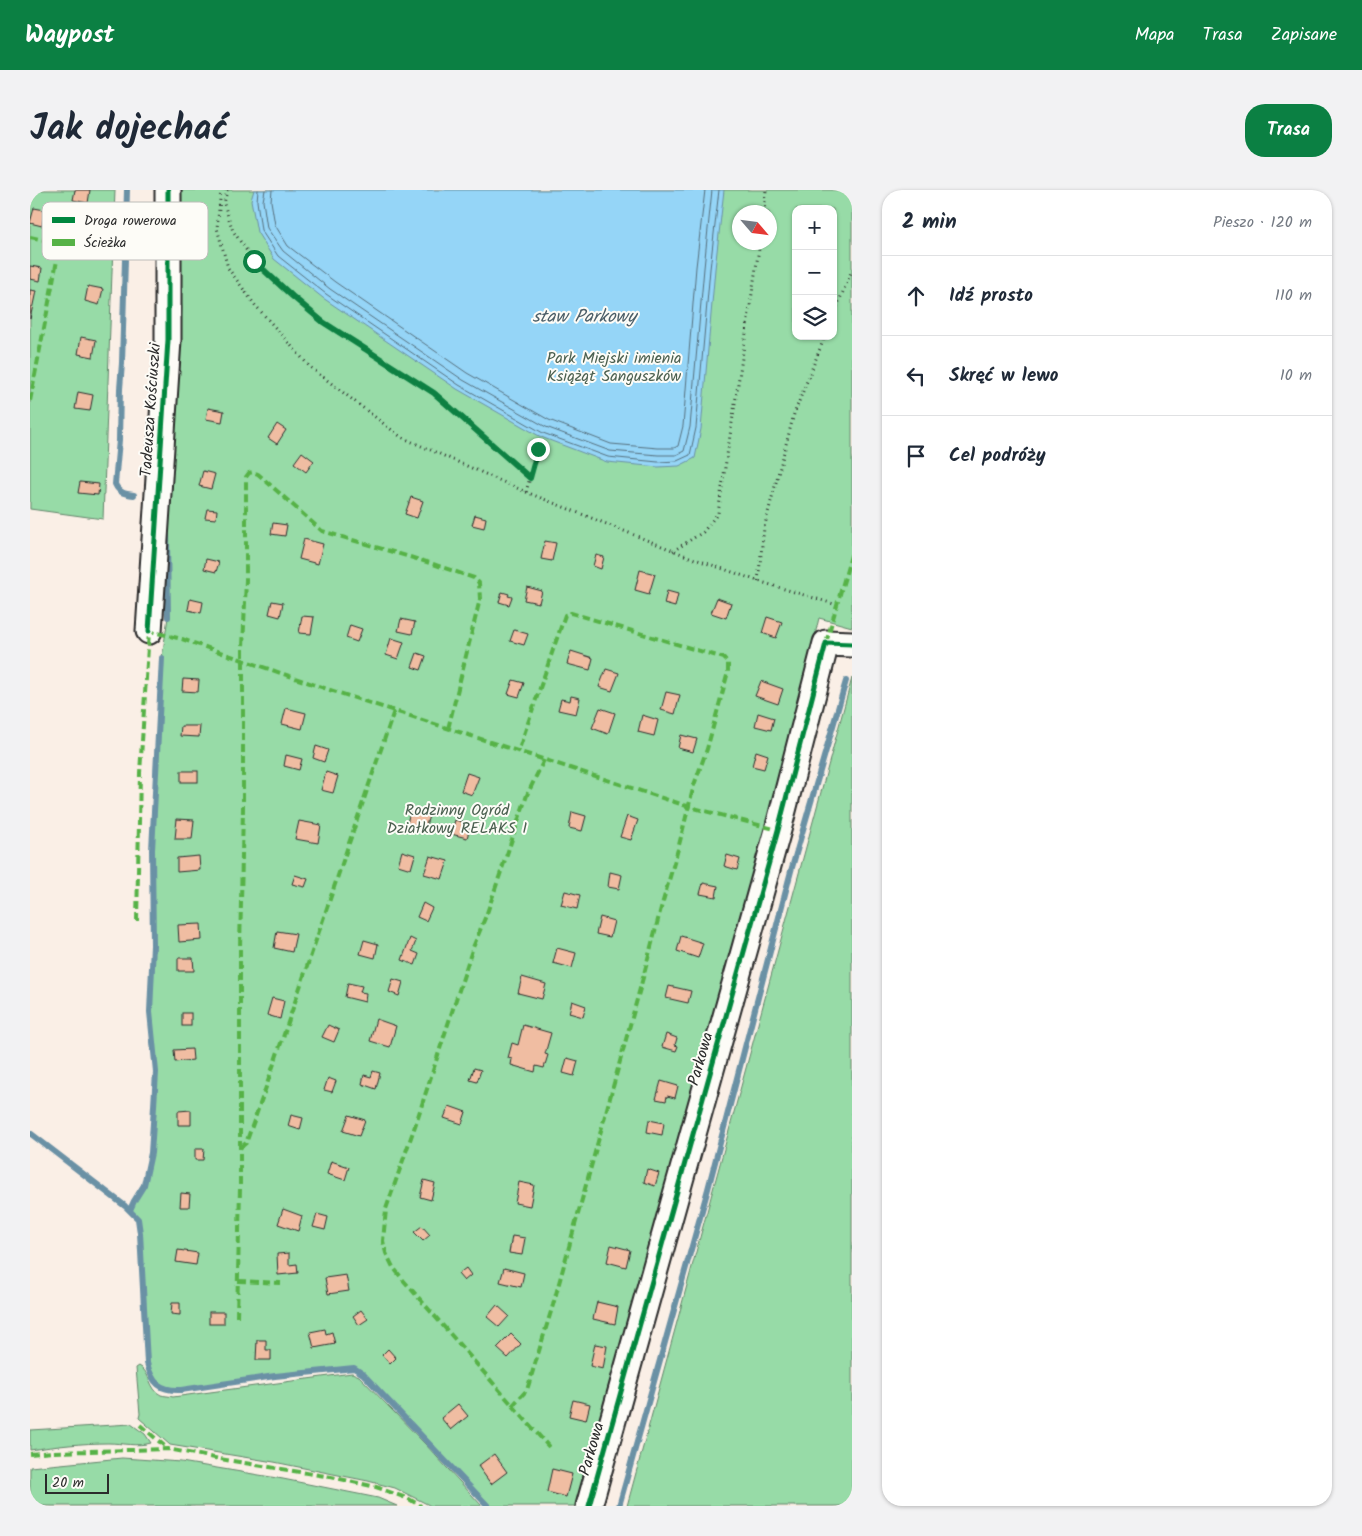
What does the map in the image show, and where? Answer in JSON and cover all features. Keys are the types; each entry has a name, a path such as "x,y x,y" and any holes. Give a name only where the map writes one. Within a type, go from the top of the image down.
{"street":[{"name":"Tadeusza Kościuszki","path":"149,631 168,340 168,260"},
{"name":"Parkowa","path":"589,1506 778,830 826,643 852,644"}],"path":[{"path":"221,190 217,228 228,268 255,305 310,367 401,437 526,492 673,550 758,581 837,605"},
{"path":"227,190 224,204 233,231 254,261 323,322 434,393 530,478"},
{"path":"765,205 766,190"},
{"path":"673,550 703,532 718,513 759,250"},
{"path":"837,306 852,270"},
{"path":"758,581 764,528 794,414 823,340"},
{"path":"526,492 538,449"}],"green space":[{"path":"30,190 115,190 115,202 42,202 42,260 112,260 103,519 30,509"},
{"name":"Rodzinny Ogród Działkowy RELAKS I","path":"178,190 852,190 852,627 819,618 769,827 578,1506 488,1506 363,1374 354,1368 275,1376 177,1390 169,1390 159,1386 149,1373 144,1345 140,1233 138,1219 130,1210 144,1185 151,1153 153,1123 155,1074 150,1012 153,945 152,850 162,658 168,617 166,523 170,495 182,308 177,260 208,260 208,202 178,202"},
{"path":"852,678 852,1506 627,1506"},
{"path":"139,1366 143,1368 157,1393 173,1397 352,1373 359,1376 482,1506 431,1506 395,1488 368,1481 274,1462 170,1445 139,1418 136,1368"},
{"path":"131,1424 145,1434 151,1443 135,1445 88,1444 30,1450 30,1430"},
{"path":"122,1458 181,1462 283,1479 378,1498 397,1506 30,1506 30,1467"}],"water":[{"name":"staw Parkowy","path":"254,190 724,190 701,429 695,458 679,466 658,467 607,462 541,437 457,389 323,298 274,259 257,232 251,200"}],"building":[{"path":"75,190 90,190 88,202 73,200"},
{"path":"34,208 42,209 42,226 30,223"},
{"path":"30,266 42,268 40,281 30,279"},
{"path":"88,286 103,289 99,305 85,301"},
{"path":"30,290 36,291 30,319"},
{"path":"81,337 96,340 93,357 78,354"},
{"path":"78,392 93,395 90,411 75,409"},
{"path":"208,408 224,411 222,422 206,419"},
{"path":"277,424 286,430 277,444 268,438"},
{"path":"302,452 314,461 306,472 294,463"},
{"path":"203,471 215,474 211,489 199,486"},
{"path":"80,482 99,484 98,495 78,493"},
{"path":"411,497 423,501 417,518 405,514"},
{"path":"207,509 217,510 216,519 205,518"},
{"path":"475,515 486,518 484,528 472,525"},
{"path":"273,523 287,525 285,536 271,534"},
{"path":"304,539 323,544 318,564 299,559"},
{"path":"545,541 556,543 552,561 541,559"},
{"path":"596,555 604,557 601,569 593,566"},
{"path":"206,559 219,562 216,572 204,569"},
{"path":"640,570 655,574 649,594 635,590"},
{"path":"527,587 542,591 539,603 524,600"},
{"path":"667,591 678,594 675,607 664,604"},
{"path":"502,592 512,597 509,605 499,602"},
{"path":"717,598 731,603 726,618 711,613"},
{"path":"190,599 203,602 201,613 188,610"},
{"path":"272,601 283,603 280,617 269,614"},
{"path":"302,616 314,617 311,634 299,633"},
{"path":"767,617 782,622 776,638 762,633"},
{"path":"401,619 415,622 412,634 398,631"},
{"path":"350,625 362,629 357,642 346,638"},
{"path":"514,630 528,634 524,645 510,641"},
{"path":"391,638 404,642 398,659 386,655"},
{"path":"571,651 593,658 590,670 567,664"},
{"path":"417,653 426,656 421,670 412,667"},
{"path":"606,669 619,673 612,691 599,687"},
{"path":"183,679 199,680 198,692 182,691"},
{"path":"513,680 524,683 519,697 508,694"},
{"path":"761,681 783,689 778,704 755,696"},
{"path":"666,692 680,695 675,714 661,710"},
{"path":"571,696 580,698 576,714 558,710 561,699 570,701"},
{"path":"286,708 306,713 302,729 282,724"},
{"path":"600,708 615,713 608,734 592,728"},
{"path":"758,713 774,718 771,730 755,726"},
{"path":"642,715 658,720 654,736 638,732"},
{"path":"181,726 200,726 199,737 180,736"},
{"path":"681,735 697,739 693,752 678,748"},
{"path":"316,746 328,750 324,762 313,758"},
{"path":"756,751 768,755 764,769 752,766"},
{"path":"286,755 302,759 299,770 284,766"},
{"path":"181,771 198,771 198,782 181,782"},
{"path":"326,772 338,776 333,793 321,790"},
{"path":"467,773 479,777 472,795 461,791"},
{"path":"410,811 429,816 425,828 407,824"},
{"path":"572,812 586,816 582,831 569,828"},
{"path":"627,816 638,820 631,840 620,837"},
{"path":"177,819 194,820 192,839 175,839"},
{"path":"455,820 471,824 467,838 451,834"},
{"path":"299,821 321,825 318,843 295,839"},
{"path":"402,851 415,855 411,869 398,865"},
{"path":"727,855 740,859 737,870 724,866"},
{"path":"199,856 200,870 177,872 177,858"},
{"path":"430,856 448,861 442,879 424,874"},
{"path":"610,872 622,875 619,889 608,887"},
{"path":"295,875 308,879 305,887 292,884"},
{"path":"703,883 718,886 716,897 700,894"},
{"path":"565,891 580,895 577,909 561,905"},
{"path":"423,903 432,908 426,921 417,917"},
{"path":"600,917 614,921 610,937 596,934"},
{"path":"201,924 202,940 179,942 178,925"},
{"path":"277,931 296,934 292,952 274,948"},
{"path":"681,936 703,943 698,958 677,951"},
{"path":"410,938 416,941 412,951 419,954 415,965 402,960"},
{"path":"364,940 378,944 375,958 360,954"},
{"path":"557,948 576,953 572,968 553,963"},
{"path":"178,958 193,958 194,971 178,971"},
{"path":"522,977 546,984 542,999 518,993"},
{"path":"393,979 403,982 399,996 389,992"},
{"path":"348,983 362,986 360,992 366,993 365,1002 345,997"},
{"path":"669,986 691,991 688,1003 666,998"},
{"path":"272,998 284,1001 280,1019 267,1015"},
{"path":"572,1001 586,1006 583,1017 569,1013"},
{"path":"182,1013 191,1013 191,1026 182,1026"},
{"path":"376,1019 396,1026 390,1047 370,1041"},
{"path":"328,1025 339,1030 334,1042 322,1037"},
{"path":"523,1025 551,1033 545,1054 548,1055 544,1068 536,1066 535,1072 511,1065 512,1059 508,1058 512,1043 518,1045"},
{"path":"666,1034 677,1038 675,1045 678,1046 676,1051 662,1047"},
{"path":"192,1049 193,1060 175,1062 174,1050"},
{"path":"567,1058 578,1061 574,1076 563,1073"},
{"path":"474,1068 481,1070 477,1082 470,1080"},
{"path":"373,1071 380,1073 376,1089 362,1084 364,1075 371,1077"},
{"path":"328,1078 336,1081 332,1092 324,1090"},
{"path":"661,1081 678,1086 675,1098 667,1096 666,1101 656,1099"},
{"path":"449,1106 466,1112 462,1124 444,1118"},
{"path":"191,1110 191,1125 178,1125 178,1111"},
{"path":"291,1115 303,1118 300,1130 288,1126"},
{"path":"349,1115 365,1120 359,1136 343,1131"},
{"path":"649,1120 664,1123 662,1135 647,1132"},
{"path":"195,1149 204,1149 203,1160 195,1160"},
{"path":"331,1161 349,1167 345,1180 327,1174"},
{"path":"647,1169 659,1173 655,1186 644,1182"},
{"path":"424,1180 435,1183 431,1200 420,1197"},
{"path":"519,1182 534,1185 530,1206 515,1203"},
{"path":"181,1193 190,1194 189,1207 180,1207"},
{"path":"283,1209 302,1216 298,1231 278,1224"},
{"path":"317,1214 328,1217 325,1230 313,1227"},
{"path":"422,1226 430,1235 423,1241 414,1232"},
{"path":"512,1236 525,1238 522,1255 509,1253"},
{"path":"611,1245 630,1250 626,1267 607,1262"},
{"path":"178,1250 198,1253 196,1265 176,1262"},
{"path":"289,1253 289,1265 297,1264 298,1273 278,1275 277,1254"},
{"path":"466,1268 471,1275 464,1281 458,1274"},
{"path":"504,1268 524,1273 521,1287 500,1282"},
{"path":"346,1275 349,1291 328,1294 325,1278"},
{"path":"597,1302 618,1307 615,1324 593,1319"},
{"path":"172,1303 180,1303 180,1315 171,1314"},
{"path":"497,1305 509,1316 499,1327 487,1317"},
{"path":"361,1310 368,1319 359,1325 353,1316"},
{"path":"209,1312 224,1312 224,1324 209,1324"},
{"path":"325,1329 326,1334 332,1332 335,1344 314,1348 310,1332"},
{"path":"511,1334 521,1344 508,1358 497,1348"},
{"path":"257,1340 266,1340 266,1350 271,1350 271,1360 256,1360"},
{"path":"595,1344 607,1346 603,1369 590,1366"},
{"path":"388,1349 396,1358 390,1364 382,1355"},
{"path":"573,1400 590,1404 586,1420 569,1416"},
{"path":"458,1404 468,1416 451,1430 441,1418"},
{"path":"494,1454 507,1472 491,1484 478,1466"},
{"path":"552,1469 572,1474 566,1497 547,1492"}],"waterway":[{"path":"127,190 127,202"},
{"path":"125,260 119,440 115,484 123,492 134,495"},
{"path":"167,536 168,617"},
{"path":"130,1210 144,1185 151,1153 156,1072 150,1012 153,945 152,850 162,658"},
{"path":"619,1506 708,1189 791,871 846,681"},
{"path":"30,1133 125,1206 138,1219 147,1363 154,1381 162,1387 181,1390 275,1376 354,1368 363,1374 488,1506"}],"marked path":[{"path":"30,237 42,240"},
{"path":"30,401 57,260"},
{"path":"237,1317 240,1188 243,647 246,580 246,477 249,473 258,474 322,531 430,563 474,578 479,583 480,599 448,729"},
{"path":"826,643 852,552"},
{"path":"512,1406 527,1390 553,1305 694,785 707,749 728,672 728,663 724,658 571,613 565,615 518,752"},
{"path":"137,921 140,773 149,631 182,639 327,689 690,807 778,830"},
{"path":"240,1148 246,1143 265,1090 394,711"},
{"path":"544,760 527,795 487,913 472,950 386,1209 383,1241 386,1253 393,1267 404,1281 549,1447"},
{"path":"238,1281 281,1283"},
{"path":"140,1425 168,1449"},
{"path":"30,1454 168,1449 331,1477 376,1487 409,1499 421,1506"}],"cycle path":[{"path":"168,190 168,202"},
{"path":"149,631 168,340 168,260"},
{"path":"589,1506 778,830 826,643 852,644"}],"route":[{"path":"254,261 323,322 434,393 530,478 538,449"}],"park label":[{"name":"Park Miejski imienia Książąt Sanguszków","path":"614,367"}]}
